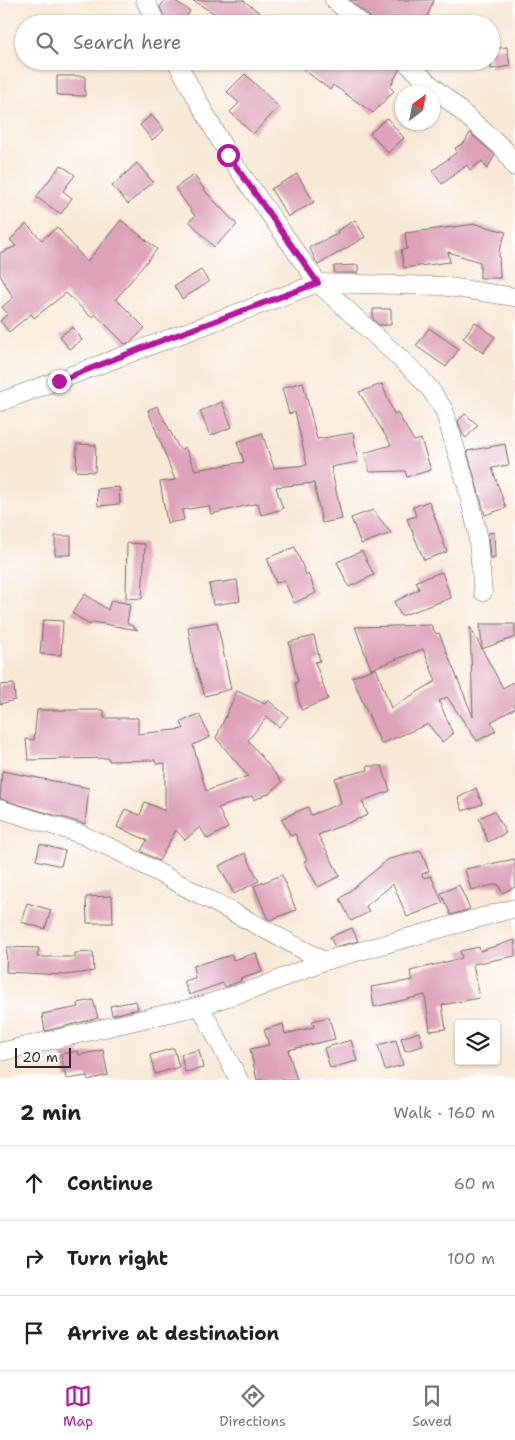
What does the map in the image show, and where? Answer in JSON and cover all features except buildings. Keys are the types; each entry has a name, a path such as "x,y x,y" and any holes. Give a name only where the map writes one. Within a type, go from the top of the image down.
{"street":[{"path":"145,0 152,15"},
{"path":"334,0 352,15"},
{"path":"181,70 228,155 318,283 417,374 444,410 466,483 477,530 483,592"},
{"path":"415,70 510,151 515,167"},
{"path":"0,402 318,283 442,286 515,297"},
{"path":"0,810 80,834 118,851 324,961"},
{"path":"0,1052 200,1006 260,987 324,961 515,908"},
{"path":"200,1006 239,1080"}],"route":[{"path":"59,381 155,343 318,283 228,155"}]}
